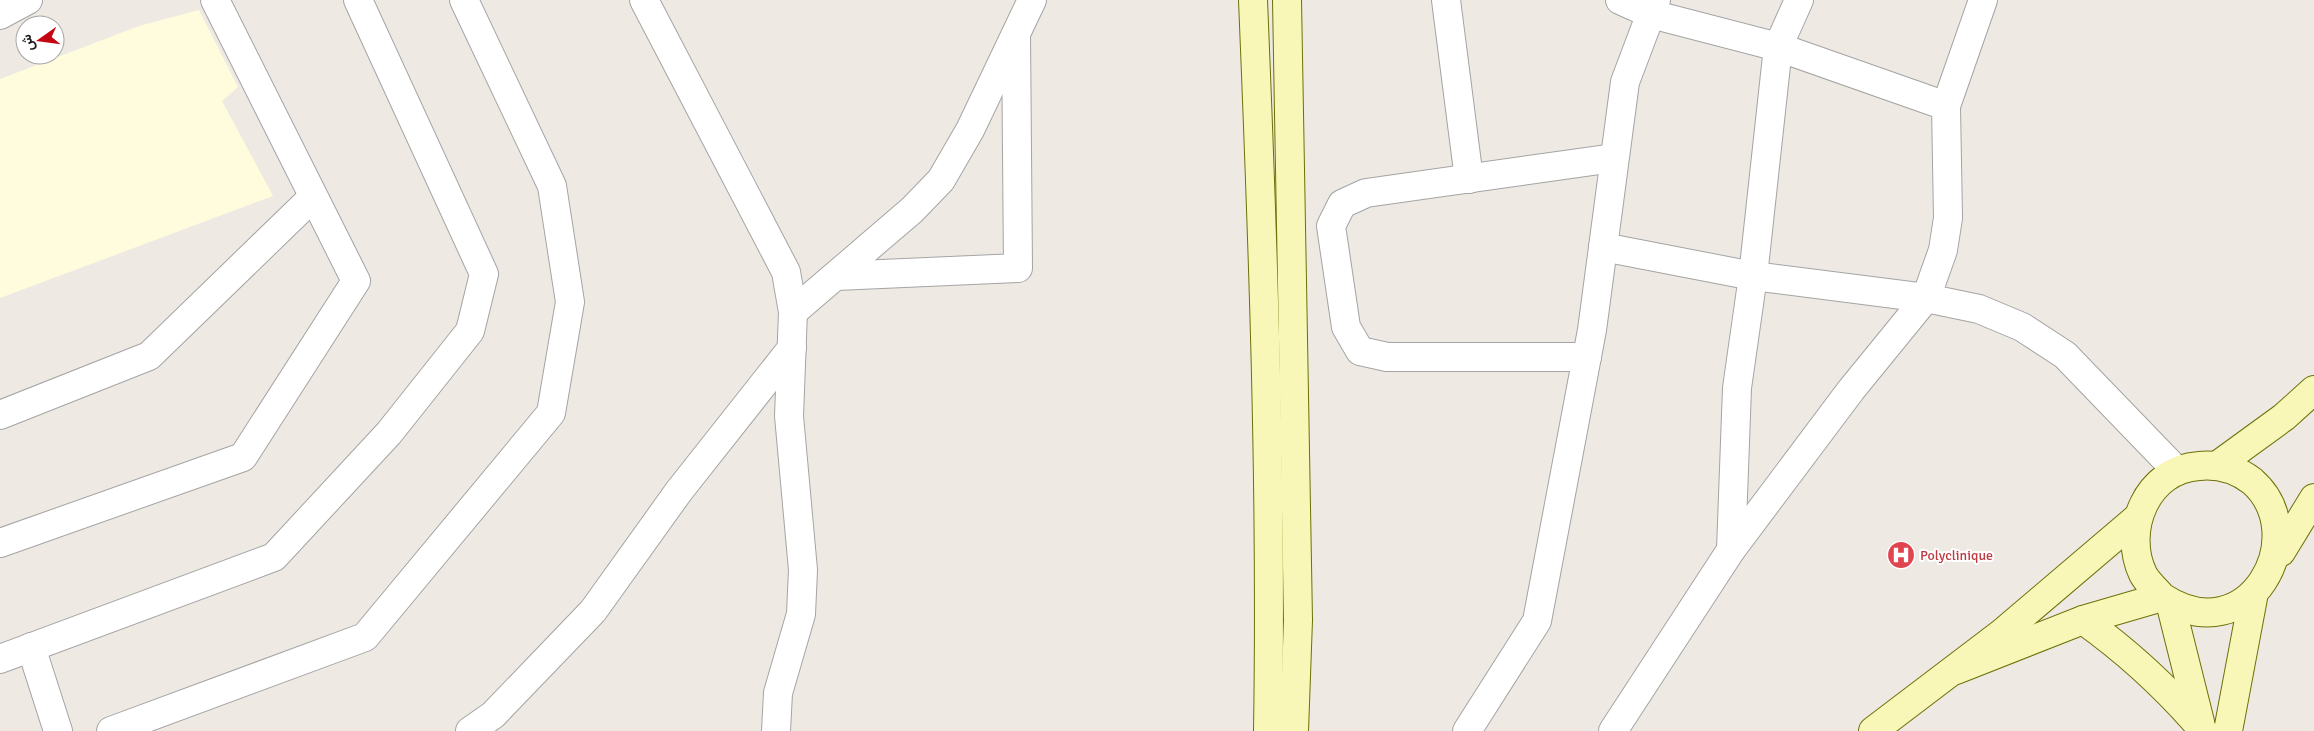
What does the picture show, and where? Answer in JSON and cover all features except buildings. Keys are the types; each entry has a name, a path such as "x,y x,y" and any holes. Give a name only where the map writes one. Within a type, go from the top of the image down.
{"street":[{"path":"0,14 28,0"},
{"path":"0,543 243,457 356,281 214,0"},
{"path":"0,659 274,557 389,432 470,331 484,274 358,0"},
{"path":"112,731 365,637 552,412 570,302 552,186 464,0"},
{"path":"644,0 786,272 793,312 789,416 803,570 801,614 778,693 776,731"},
{"path":"793,312 912,210 941,180 970,130 1032,0"},
{"path":"1253,0 1260,160 1270,597 1268,731"},
{"path":"1287,0 1298,620 1294,731"},
{"path":"1446,0 1469,179"},
{"path":"1620,0 1654,7 1778,47 1946,106"},
{"path":"1731,550 1737,388 1752,276 1778,47 1798,0"},
{"path":"1613,731 1731,550 1851,390 1926,298 1942,250 1948,218 1946,106 1983,0"},
{"path":"1467,731 1537,621 1587,357 1625,82 1654,7"},
{"path":"836,276 1018,268 1016,34"},
{"path":"1587,357 1387,357 1360,351 1346,327 1331,226 1342,204 1366,193 1614,158"},
{"path":"0,415 149,356 313,197"},
{"path":"1603,247 1752,276 1926,298 1979,309 2022,327 2065,355 2177,471"},
{"path":"470,731 493,715 593,611 679,491 792,348"},
{"path":"2218,466 2284,417 2314,390"},
{"path":"2211,730 2166,600 2143,574 2134,546 2137,518 2146,498 2160,482 2177,471 2197,466 2218,466 2241,472 2260,486 2274,505 2282,528 2281,552"},
{"path":"1956,670 2082,620 2166,600 2190,611 2212,613 2233,609 2253,598 2266,586 2275,570 2281,552 2314,498"},
{"path":"1873,731 1956,670 2055,589 2137,518"},
{"path":"2211,730 2253,598"},
{"path":"2082,620 2109,639 2159,681 2211,730"},
{"path":"31,647 58,731"}],"shaded area":[{"path":"199,10 238,87 222,101 273,196 0,298 0,79 37,65 65,65 65,54 139,26"}],"place":[{"name":"Polyclinique","path":"1901,555"}]}
